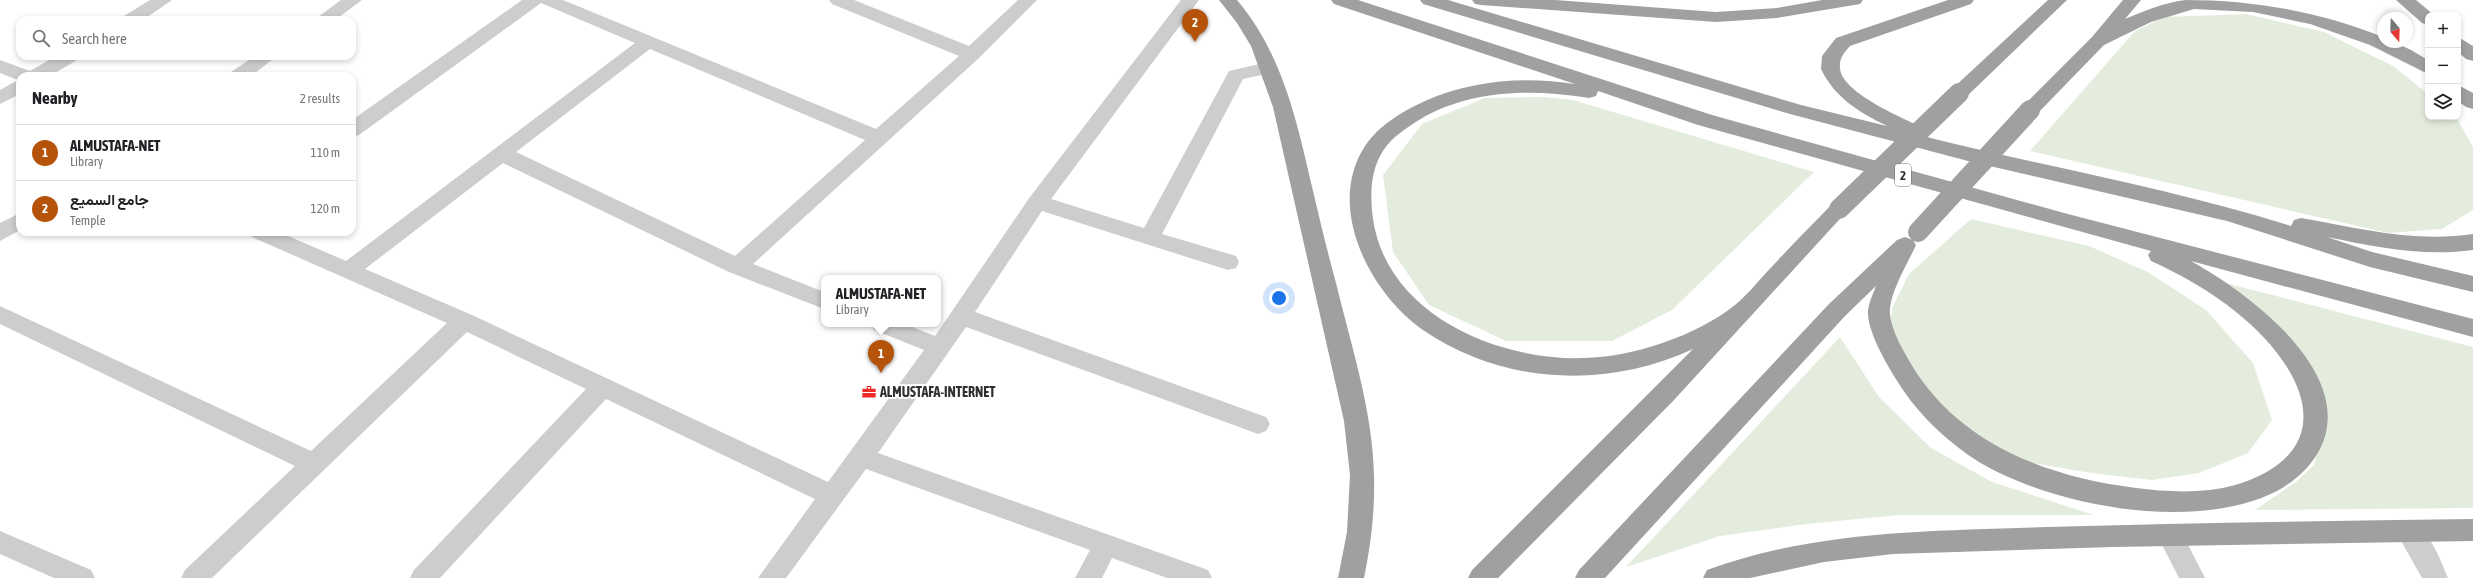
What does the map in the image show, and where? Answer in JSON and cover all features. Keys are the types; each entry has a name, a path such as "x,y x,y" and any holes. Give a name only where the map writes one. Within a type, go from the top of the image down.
{"highway":[{"path":"1228,0 1237,9 1268,68 1279,93 1356,421 1362,475 1360,532 1351,578"},
{"name":"2","path":"1340,0 1705,120 2064,220 2473,328"},
{"path":"1429,0 1797,110 1968,154 2230,214 2411,246 2433,247 2473,242"},
{"path":"1482,0 1716,17 1777,13 1854,0"},
{"path":"1966,0 1843,42 1832,53 1830,66 1837,81 1863,106 1941,144 1968,154"},
{"path":"1481,578 1666,393 1839,209 2058,0"},
{"path":"1588,578 1837,310 1912,238 2030,110 2098,41 2132,0"},
{"path":"2405,0 2425,17"},
{"path":"2098,41 2150,15 2171,8 2221,2 2252,4 2293,12 2343,26 2396,50 2425,66"},
{"path":"2461,45 2473,55"},
{"path":"1705,120 1614,96 1560,88 1517,86 1461,94 1418,112 1384,136 1373,151 1363,172 1360,192 1361,215 1377,264 1395,292 1421,315 1445,332 1479,349 1518,360 1556,366 1619,364 1655,356 1687,343 1743,311"},
{"path":"2461,93 2473,103"},
{"path":"2230,214 2370,259 2473,284"},
{"path":"1912,238 1878,310 1887,341 1905,376 1931,407 1959,434 2002,462 2045,480 2087,492 2135,500 2180,502 2219,498 2252,490 2285,474 2308,451 2317,424 2313,396 2302,370 2283,345 2255,316 2200,276 2147,249 2064,220"},
{"path":"1716,578 1754,565 1824,551 1893,543 2170,535 2396,530 2409,532 2473,530"}],"street":[{"path":"137,16 163,0"},
{"path":"329,16 353,0"},
{"path":"356,127 534,0"},
{"path":"548,0 879,138"},
{"path":"838,0 972,54"},
{"path":"737,266 972,54 1028,0"},
{"path":"771,578 834,496 961,316 1037,202 1190,0"},
{"path":"347,270 649,41"},
{"path":"43,72 63,60"},
{"path":"244,72 262,60"},
{"path":"0,66 16,73"},
{"path":"1150,237 1236,74 1268,68"},
{"path":"0,98 16,88"},
{"path":"500,153 737,266 821,300"},
{"path":"1037,202 1228,262"},
{"path":"0,233 16,223"},
{"path":"268,236 464,321 834,496"},
{"path":"0,314 314,464"},
{"path":"961,316 1258,424"},
{"path":"194,578 464,321"},
{"path":"889,327 939,347"},
{"path":"423,578 602,387"},
{"path":"861,457 1199,578"},
{"path":"2409,532 2429,563 2435,578"},
{"path":"2170,535 2192,578"},
{"path":"0,542 82,578"},
{"path":"1088,578 1106,545"}],"green space":[{"path":"2246,14 2324,32 2393,66 2425,92 2425,120 2458,120 2473,147 2473,210 2442,229 2388,233 2030,151 2135,31 2165,17"},
{"path":"1544,97 1573,100 1814,172 1672,310 1612,341 1506,341 1429,305 1393,252 1383,175 1422,124 1485,98"},
{"path":"1971,219 2089,246 2148,272 2206,310 2253,363 2272,420 2248,453 2199,473 2152,480 2091,473 2021,461 1969,434 1927,399 1889,328 1893,306 1909,274"},
{"path":"2218,281 2473,347 2473,508 2255,510 2297,481 2314,465 2320,440 2309,380"},
{"path":"1840,337 1879,397 1931,448 1992,482 2094,515 1899,515 1807,524 1720,536 1626,567"}],"place":[{"name":"جامع السميع","path":"1195,42"},
{"name":"ALMUSTAFA-NET","path":"881,373"},
{"name":"ALMUSTAFA-INTERNET","path":"869,392"}]}
